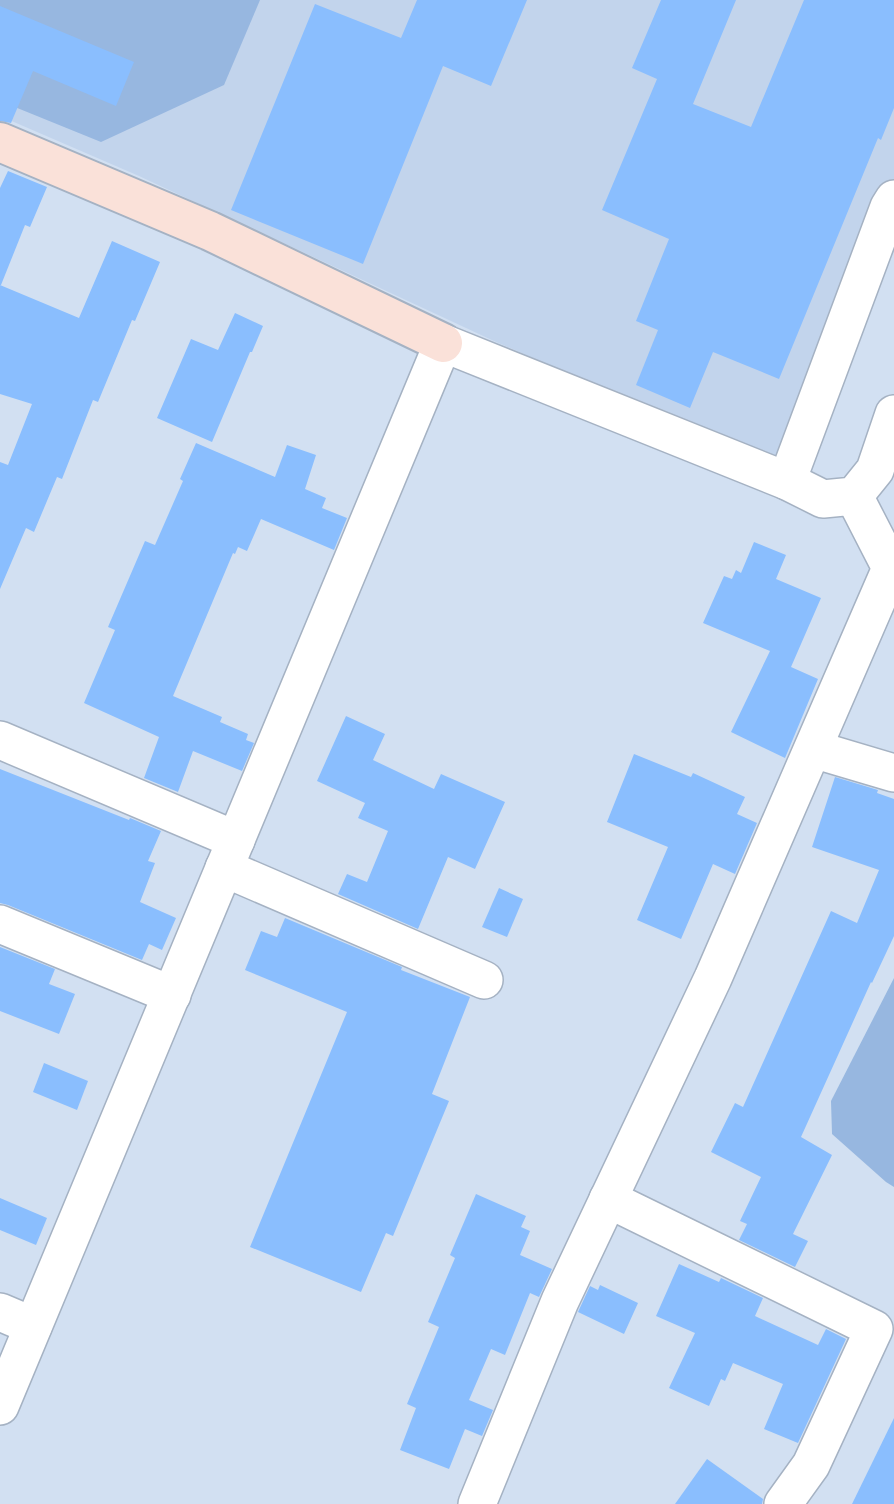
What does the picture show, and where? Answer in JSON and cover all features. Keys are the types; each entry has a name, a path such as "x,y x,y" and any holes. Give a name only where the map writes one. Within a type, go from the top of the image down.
{"street":[{"path":"0,142 210,231 443,343 787,481 823,499 854,496 875,470 894,414"},
{"path":"787,481 894,199"},
{"path":"0,1406 443,343"},
{"path":"477,1504 560,1301 713,978 891,568 854,496"},
{"path":"0,740 484,980"},
{"path":"813,749 894,773"},
{"path":"0,924 172,995"},
{"path":"608,1199 874,1329 811,1465 783,1504"},
{"path":"0,1312 33,1326"}],"shaded area":[{"path":"0,0 894,0 894,182 794,445 768,460 494,341 139,176 0,116"},
{"path":"0,0 260,0 224,85 101,142 0,101"},
{"path":"894,978 894,1187 832,1134 831,1101"}],"building":[{"path":"417,0 527,0 491,86 443,66 363,264 231,210 315,4 401,38"},
{"path":"661,0 736,0 693,104 751,127 804,0 894,0 894,108 881,140 878,138 779,379 713,352 690,408 636,385 658,330 636,321 669,239 602,210 657,79 632,68"},
{"path":"0,6 134,62 116,106 33,71 11,123 0,121"},
{"path":"8,171 47,187 30,227 25,225 0,285 0,188"},
{"path":"112,241 160,262 135,321 132,320 98,402 93,400 62,479 57,477 34,532 26,528 0,589 0,462 8,465 32,404 0,394 0,285 79,318"},
{"path":"235,313 263,326 212,442 157,418 191,339 218,350"},
{"path":"196,443 275,477 287,445 316,455 305,489 326,498 322,508 347,518 334,550 261,519 247,551 238,547 235,554 233,553 173,696 222,717 220,722 248,734 246,740 254,743 242,771 193,751 178,792 144,778 159,737 84,703 115,630 108,627 145,541 155,545 183,481 180,479"},
{"path":"754,542 786,555 776,579 821,598 791,667 818,679 785,758 731,732 770,651 703,623 724,576 732,579 736,570 741,573"},
{"path":"346,716 385,734 373,760 434,789 441,774 505,802 475,869 448,857 418,929 338,894 347,874 367,882 388,831 358,818 365,803 317,781"},
{"path":"634,754 691,777 693,773 745,797 737,814 757,823 735,874 713,864 681,939 637,920 668,847 607,822"},
{"path":"0,769 161,831 148,861 155,863 140,902 176,918 162,950 149,944 142,960 0,903"},
{"path":"835,777 878,790 877,793 894,799 894,936 801,1137 832,1155 793,1234 808,1241 795,1267 739,1240 747,1224 740,1221 761,1177 711,1152 735,1103 743,1107 831,911 857,923 879,870 812,847"},
{"path":"499,888 523,899 507,937 482,927"},
{"path":"285,918 402,967 401,970 470,997 432,1094 449,1101 393,1236 386,1233 361,1292 250,1247 347,1012 245,970 261,931 277,937"},
{"path":"0,947 55,969 49,984 75,994 59,1034 0,1011"},
{"path":"44,1063 88,1081 77,1110 33,1092"},
{"path":"476,1194 526,1216 521,1227 530,1231 520,1255 552,1269 539,1297 530,1293 505,1355 491,1349 469,1400 493,1410 482,1436 465,1429 449,1469 400,1450 416,1408 407,1404 439,1327 428,1322 455,1258 450,1255"},
{"path":"0,1198 47,1218 36,1245 0,1230"},
{"path":"679,1264 719,1282 721,1278 763,1298 755,1316 818,1345 826,1329 846,1339 798,1443 764,1429 783,1384 733,1363 725,1381 721,1379 709,1406 669,1388 695,1333 656,1316"},
{"path":"600,1285 638,1303 624,1334 578,1312 590,1286 598,1290"},
{"path":"894,1418 894,1504 852,1504"},
{"path":"707,1459 763,1499 762,1504 675,1504"}]}
